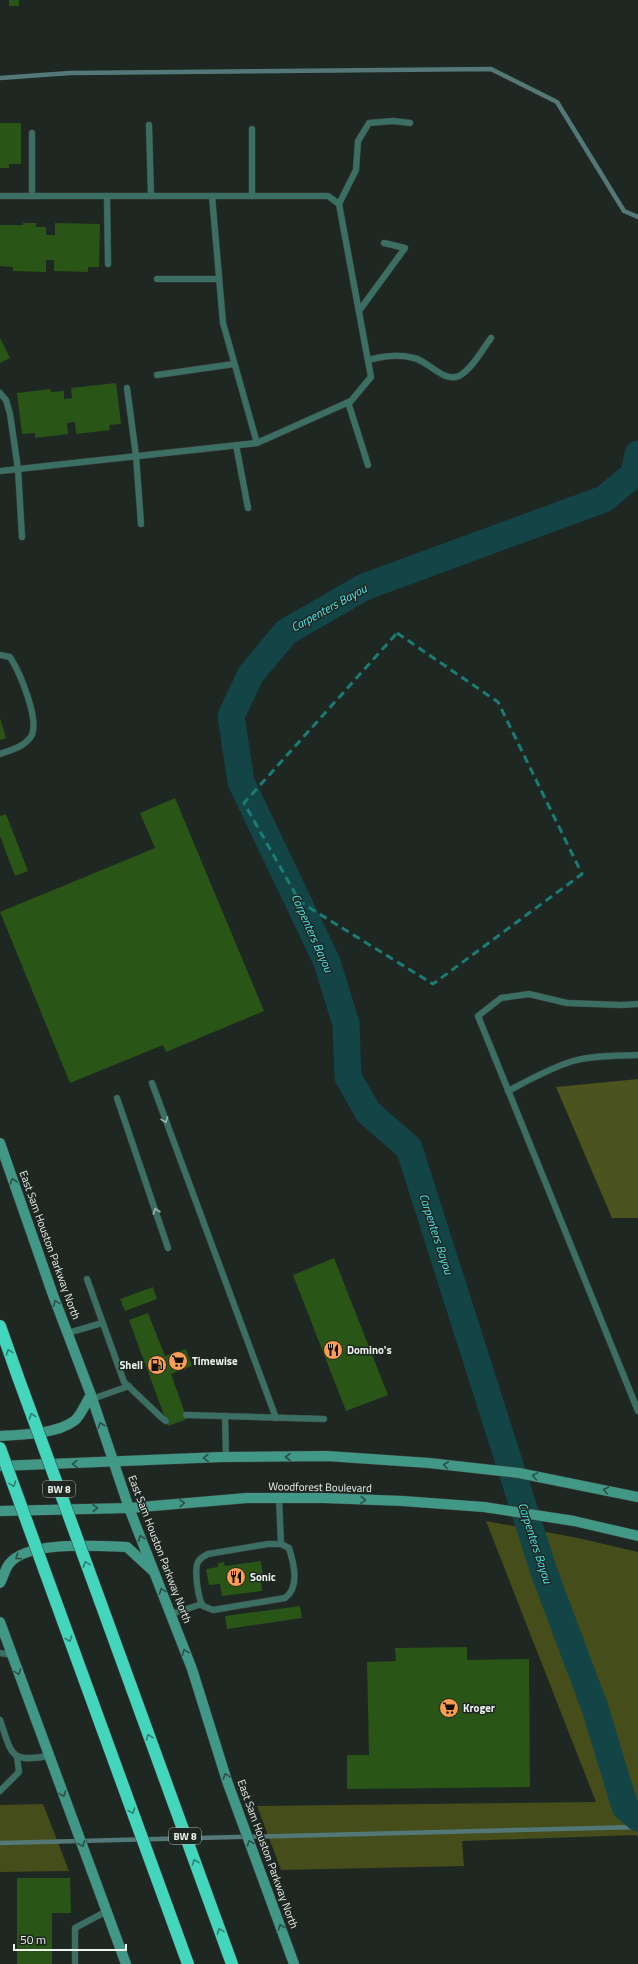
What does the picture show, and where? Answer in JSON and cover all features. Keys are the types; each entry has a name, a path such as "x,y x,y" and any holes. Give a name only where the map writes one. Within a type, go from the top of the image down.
{"highway":[{"name":"BW 8","path":"0,1326 232,1964"},
{"path":"0,1448 188,1964"}],"main road":[{"name":"East Sam Houston Parkway North","path":"0,1143 92,1397 129,1508 192,1669 239,1812 294,1964"},
{"path":"0,1436 29,1434 63,1426 75,1420 92,1397"},
{"path":"0,1466 226,1457 327,1456 429,1463 519,1474 573,1483 638,1497"},
{"name":"Woodforest Boulevard","path":"0,1511 129,1508 247,1498 403,1501 484,1507 574,1521 638,1536"},
{"path":"0,1583 9,1564 27,1551 68,1546 128,1547 156,1574"},
{"path":"0,1622 48,1756 126,1964"}],"lane":[{"path":"0,471 256,443 348,402 371,377 339,204 356,170 358,141 369,123 393,121 410,123"},
{"path":"149,126 151,196"},
{"path":"252,129 252,196"},
{"path":"32,133 32,196"},
{"path":"0,196 328,196 339,204"},
{"path":"107,196 108,264"},
{"path":"212,196 223,323 256,443"},
{"path":"359,311 405,248 384,242"},
{"path":"157,279 219,279"},
{"path":"368,360 399,355 416,358 446,376 457,377 466,371 491,338"},
{"path":"157,375 234,364"},
{"path":"127,388 136,456 141,524"},
{"path":"0,393 6,400 10,414 18,469 22,536"},
{"path":"348,402 368,465"},
{"path":"236,446 248,508"},
{"path":"0,655 10,657 19,671 34,720 34,730 30,738 16,749 0,754"},
{"path":"638,1004 621,1005 567,1003 529,994 501,998 478,1016 638,1411"},
{"path":"508,1091 542,1074 574,1061 600,1056 638,1055"},
{"path":"152,1083 276,1418"},
{"path":"117,1098 168,1248"},
{"path":"87,1279 124,1382 162,1418 166,1420"},
{"path":"68,1333 102,1322"},
{"path":"92,1397 128,1386"},
{"path":"186,1415 324,1419"},
{"path":"225,1416 226,1457"},
{"path":"279,1498 281,1544"},
{"path":"268,1544 281,1544 289,1548 292,1559 294,1579 290,1594 285,1598 213,1610 208,1609 202,1604 196,1568 203,1557 208,1554 268,1544"},
{"path":"171,1614 202,1604"},
{"path":"0,1654 12,1655"},
{"path":"0,1720 10,1748 17,1757 19,1772 0,1792"},
{"path":"17,1757 28,1760 48,1756"},
{"path":"75,1964 75,1928 106,1911"}],"highlighted area":[{"path":"397,633 498,702 582,874 433,984 300,902 244,803"}],"green space":[{"path":"638,1079 638,1218 612,1218 556,1087"},
{"path":"486,1521 578,1538 638,1552 638,1837 636,1835 462,1841 464,1866 281,1870 257,1806 596,1802"},
{"path":"43,1804 69,1871 0,1872 0,1805"}],"building":[{"path":"9,0 19,0 19,6 9,6"},
{"path":"0,123 21,123 21,164 9,164 9,168 0,168"},
{"path":"23,223 36,223 36,227 46,227 46,235 55,235 55,223 100,224 99,267 88,267 88,272 54,271 54,260 46,260 46,272 13,271 13,267 0,266 0,225 23,225"},
{"path":"0,338 10,358 0,363"},
{"path":"116,383 121,424 109,425 110,430 76,434 75,422 67,423 68,434 35,438 35,433 22,434 17,393 50,389 51,392 64,391 64,399 72,398 71,388"},
{"path":"0,718 6,738 0,740"},
{"path":"175,798 264,1011 166,1052 163,1045 70,1083 0,912 155,848 140,813"},
{"path":"6,814 28,871 15,876 0,836 0,816"},
{"path":"334,1258 388,1395 346,1411 293,1275"},
{"path":"153,1287 157,1299 125,1311 120,1299"},
{"name":"Shell","path":"148,1313 165,1356 186,1349 192,1366 171,1374 187,1419 168,1426 129,1320"},
{"path":"261,1561 263,1578 261,1578 262,1591 222,1596 220,1584 209,1585 206,1569 218,1567 218,1563 224,1562 225,1566"},
{"path":"300,1606 302,1618 227,1629 225,1616"},
{"name":"Kroger","path":"467,1647 467,1660 529,1659 530,1787 347,1789 347,1755 369,1755 367,1662 396,1661 395,1648"},
{"path":"17,1878 70,1878 71,1913 52,1913 52,1964 17,1964"}],"waterway":[{"path":"0,78 70,73 491,69 557,102 624,211 638,217"},
{"name":"Carpenters Bayou","path":"638,454 634,474 604,499 364,587 286,632 251,674 231,716 241,782 327,962 346,1024 348,1077 368,1112 409,1148 544,1572 595,1708 625,1807 638,1818"},
{"path":"0,1843 638,1827"}],"place":[{"name":"Domino's","path":"333,1350"},
{"name":"Timewise","path":"178,1361"},
{"name":"Shell","path":"157,1365"},
{"name":"Sonic","path":"236,1577"},
{"name":"Kroger","path":"449,1708"}]}
